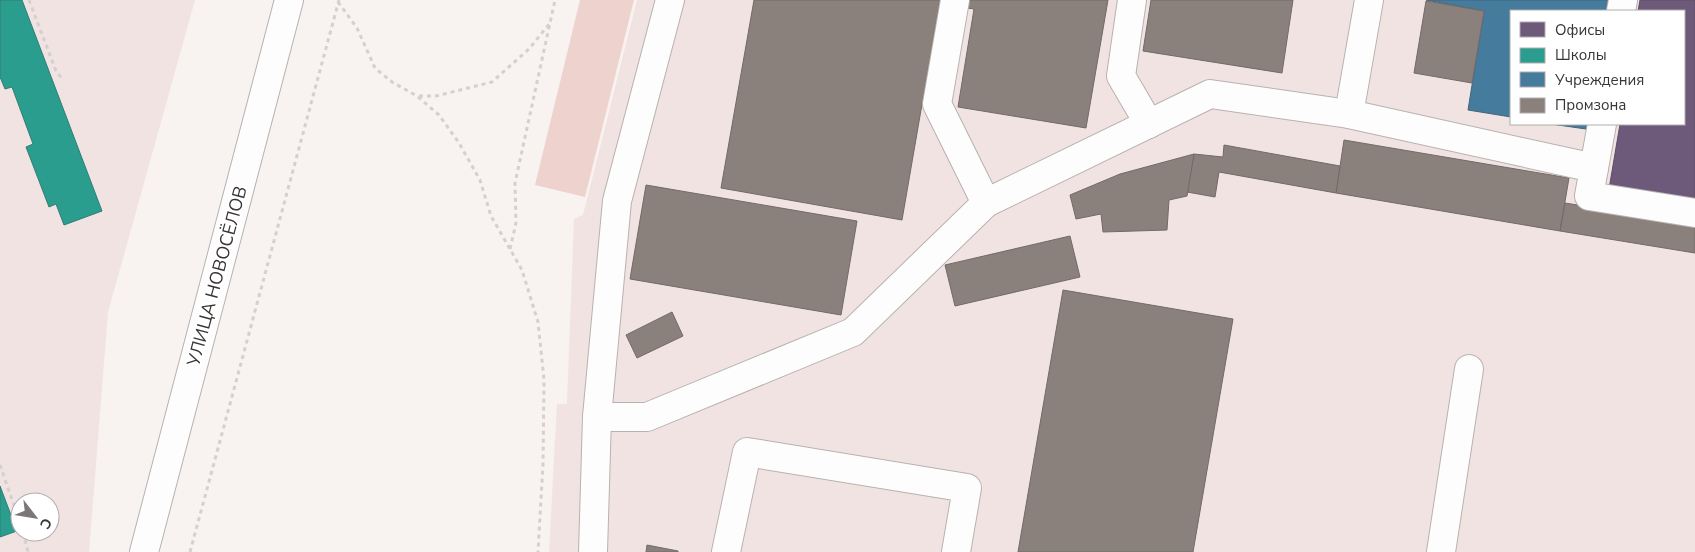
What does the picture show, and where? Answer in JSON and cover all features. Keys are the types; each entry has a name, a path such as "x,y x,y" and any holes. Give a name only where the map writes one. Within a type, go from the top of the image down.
{"street":[{"name":"УЛИЦА НОВОСЁЛОВ","path":"144,552 289,0"},
{"path":"593,552 597,417 617,201 670,0"},
{"path":"955,0 937,104 986,203"},
{"path":"1132,0 1121,76 1149,124"},
{"path":"1349,114 1369,0"},
{"path":"597,417 647,417 853,332 986,203 1210,94 1349,114 1594,168"},
{"path":"1602,125 1589,196 1695,213"},
{"path":"1441,552 1469,369"},
{"path":"726,552 747,452 967,488 956,552"}],"path":[{"path":"28,0 56,71 63,80"},
{"path":"510,249 516,223 514,183 555,0"},
{"path":"338,1 357,28 375,68 392,82 417,96 439,115 459,143 480,180 491,216 522,270 538,322 544,380 543,464 538,552"},
{"path":"190,552 338,1"},
{"path":"417,96 436,96 492,82 529,49 550,22"},
{"path":"0,465 10,494"}],"shaded area":[{"path":"0,0 195,0 108,312 89,552 0,552"},
{"path":"580,0 634,0 585,197 535,185"},
{"path":"637,0 1695,0 1695,552 549,552 557,404 567,404 574,219 583,215"}],"building: Офисы":[{"path":"1640,0 1695,0 1695,203 1609,189 1620,125 1685,125 1685,10 1638,10"}],"building: Школы":[{"path":"0,0 22,0 102,211 64,225 56,204 49,207 26,147 33,144 12,87 5,89 0,77"},
{"path":"0,486 10,512 10,533 0,537"}],"building: Учреждения":[{"path":"1426,0 1608,0 1606,10 1510,10 1510,117 1468,110 1484,11"},
{"path":"1558,125 1587,125 1586,129"}],"building: Промзона":[{"path":"754,0 940,0 902,220 721,188"},
{"path":"968,0 1108,0 1086,128 958,107 974,9 967,8"},
{"path":"1151,0 1293,0 1282,73 1143,51"},
{"path":"1426,1 1484,11 1472,83 1414,73"},
{"path":"1344,140 1569,178 1560,231 1336,193"},
{"path":"1224,145 1340,166 1336,193 1219,172 1215,197 1187,192 1194,154 1223,157"},
{"path":"1194,154 1187,196 1169,200 1167,230 1103,232 1101,214 1076,219 1070,195 1120,174"},
{"path":"646,185 857,221 841,315 630,279"},
{"path":"1565,203 1695,224 1695,253 1560,231"},
{"path":"1070,236 1080,277 955,306 945,265"},
{"path":"1063,290 1233,319 1193,552 1018,552"},
{"path":"672,312 683,336 637,358 626,335"},
{"path":"647,545 678,551 678,552 646,552"}]}
